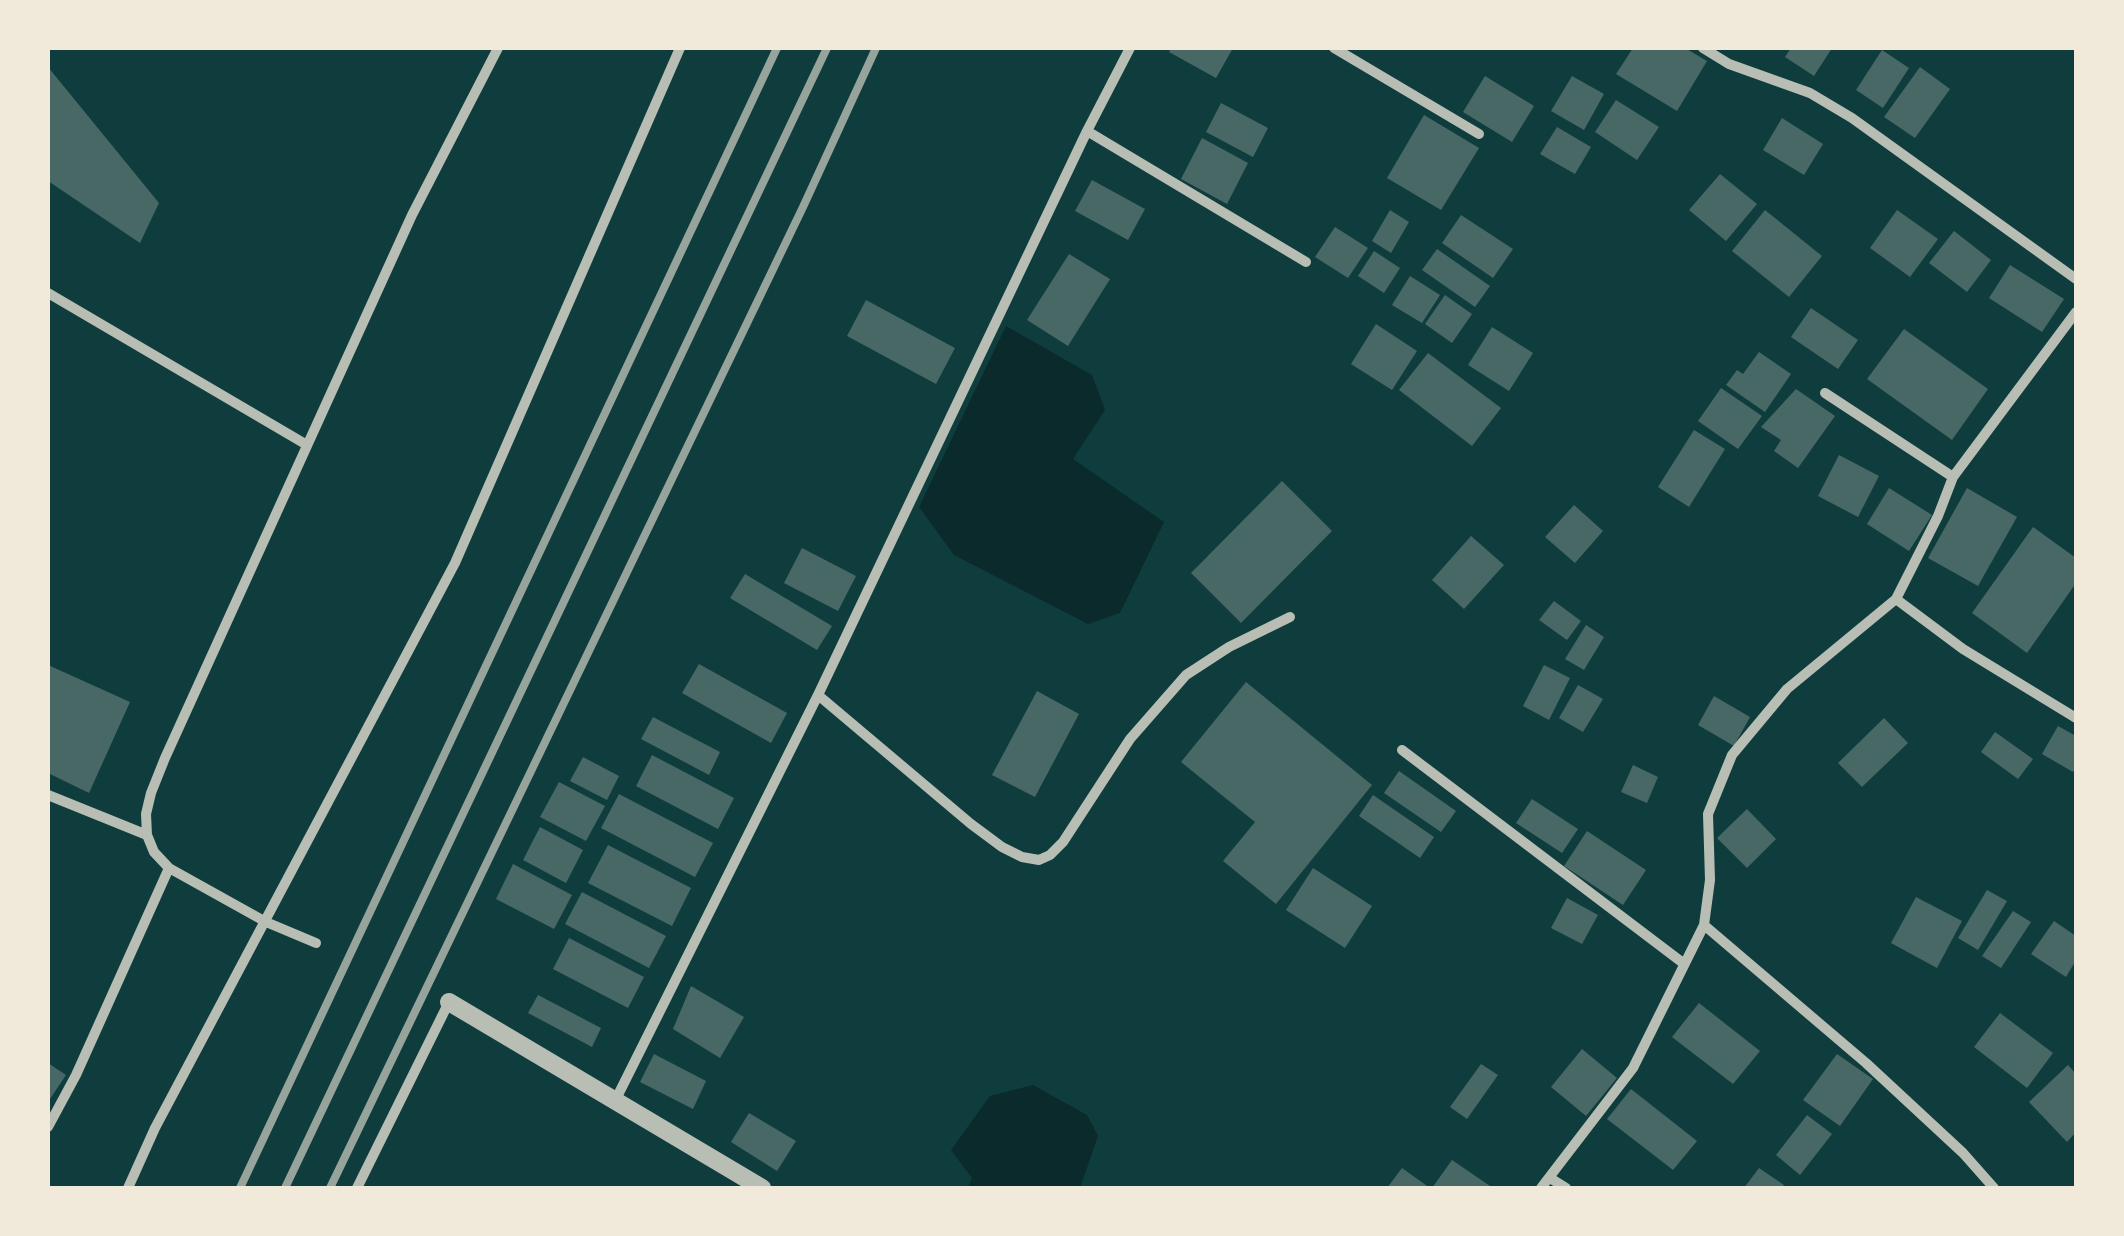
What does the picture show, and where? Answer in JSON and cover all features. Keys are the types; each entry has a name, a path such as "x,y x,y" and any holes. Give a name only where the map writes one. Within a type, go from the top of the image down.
{"street":[{"path":"316,943 266,922 168,868 154,852 147,835 146,814 164,758 412,215 498,48"},
{"path":"128,1188 155,1128 455,564 680,48"},
{"path":"615,1101 818,695 1087,130 1130,48"},
{"path":"1334,48 1479,134"},
{"path":"1702,48 1729,64 1810,93 1852,118 2076,279"},
{"path":"1087,130 1306,262"},
{"path":"48,294 307,444"},
{"path":"1541,1188 1633,1068 1704,925 1710,880 1708,814 1732,755 1787,690 1896,599 1953,477 2076,312"},
{"path":"1826,393 1953,477"},
{"path":"1896,599 1963,649 2076,718"},
{"path":"818,695 1002,847 1039,860 1062,842 1130,739 1186,675 1229,646 1290,617"},
{"path":"1402,750 1683,963"},
{"path":"48,796 147,835"},
{"path":"48,1127 76,1075 168,868"},
{"path":"1704,925 1866,1063 1963,1153 1994,1188"},
{"path":"357,1188 449,1002 762,1188"},
{"path":"1550,1178 1566,1188"}],"water":[{"path":"1006,326 1092,375 1105,410 1073,459 1164,522 1120,613 1088,624 954,555 919,507"},
{"path":"1033,1085 1087,1115 1098,1136 1080,1188 968,1188 972,1178 951,1150 990,1096"}],"building":[{"path":"1171,48 1233,48 1216,78 1169,52"},
{"path":"1633,48 1685,48 1707,61 1677,111 1616,74"},
{"path":"1791,48 1832,48 1814,76 1785,57"},
{"path":"1882,50 1909,68 1883,108 1856,90"},
{"path":"48,67 159,203 140,243 48,181"},
{"path":"1920,67 1950,89 1915,138 1884,117"},
{"path":"1485,76 1534,106 1512,142 1463,112"},
{"path":"1572,76 1604,94 1584,130 1551,111"},
{"path":"1616,100 1659,127 1637,160 1595,132"},
{"path":"1221,103 1268,128 1253,157 1206,132"},
{"path":"1424,115 1479,148 1441,210 1387,178"},
{"path":"1782,118 1823,144 1804,175 1763,150"},
{"path":"1557,127 1591,147 1575,174 1540,154"},
{"path":"1202,138 1248,163 1227,204 1181,179"},
{"path":"1720,174 1757,204 1726,241 1689,210"},
{"path":"1092,180 1145,209 1128,240 1075,211"},
{"path":"1390,210 1409,222 1391,253 1372,241"},
{"path":"1765,210 1822,256 1789,297 1732,251"},
{"path":"1897,210 1938,239 1910,277 1870,248"},
{"path":"1461,215 1513,249 1493,278 1442,243"},
{"path":"1335,227 1368,248 1348,278 1315,257"},
{"path":"1954,231 1991,260 1967,292 1929,263"},
{"path":"1437,249 1490,286 1475,307 1422,270"},
{"path":"1374,251 1400,268 1384,293 1358,276"},
{"path":"1069,254 1110,279 1068,346 1027,320"},
{"path":"2010,265 2064,299 2042,332 1989,298"},
{"path":"1410,276 1440,295 1422,323 1392,305"},
{"path":"1445,295 1472,314 1452,343 1425,324"},
{"path":"866,300 955,348 936,384 847,336"},
{"path":"1811,308 1858,340 1838,369 1791,337"},
{"path":"1376,324 1417,351 1392,390 1351,364"},
{"path":"1492,327 1533,353 1509,391 1468,365"},
{"path":"1904,329 1988,389 1952,440 1867,379"},
{"path":"1759,352 1791,374 1765,412 1726,385 1737,370 1743,374"},
{"path":"1428,353 1501,408 1472,446 1399,390"},
{"path":"1721,388 1762,416 1738,449 1698,421"},
{"path":"1796,389 1835,416 1798,468 1774,451 1781,440 1761,427"},
{"path":"1694,430 1725,449 1689,507 1658,487"},
{"path":"1839,455 1879,476 1858,517 1818,496"},
{"path":"1282,481 1332,531 1241,623 1191,573"},
{"path":"1889,488 1932,515 1909,551 1867,524"},
{"path":"1967,488 2017,517 1978,586 1928,558"},
{"path":"1574,505 1603,531 1575,563 1545,537"},
{"path":"2033,527 2076,558 2076,583 2027,653 1972,613"},
{"path":"1471,536 1504,565 1464,609 1432,580"},
{"path":"802,548 856,576 838,611 784,583"},
{"path":"745,574 832,626 817,650 730,598"},
{"path":"1554,601 1581,621 1567,640 1539,620"},
{"path":"1586,625 1604,637 1584,670 1565,659"},
{"path":"699,664 787,713 771,743 682,693"},
{"path":"48,665 130,702 89,793 48,773"},
{"path":"1544,665 1570,678 1549,720 1523,706"},
{"path":"1246,682 1372,785 1276,904 1223,861 1255,822 1181,762"},
{"path":"1578,685 1603,699 1583,732 1559,718"},
{"path":"1037,691 1079,714 1035,797 992,775"},
{"path":"1714,696 1750,717 1734,746 1698,725"},
{"path":"653,717 720,752 709,775 641,739"},
{"path":"1884,718 1908,743 1862,787 1838,763"},
{"path":"2058,726 2076,736 2073,772 2042,754"},
{"path":"1995,732 2033,759 2018,779 1981,752"},
{"path":"652,755 734,798 718,829 636,786"},
{"path":"583,757 619,776 607,800 570,781"},
{"path":"1633,765 1658,777 1647,803 1621,792"},
{"path":"1399,771 1456,811 1441,832 1384,793"},
{"path":"559,782 605,806 586,841 540,817"},
{"path":"619,794 713,843 695,877 601,828"},
{"path":"1373,795 1434,837 1420,858 1359,816"},
{"path":"1532,799 1578,829 1562,853 1516,823"},
{"path":"1747,809 1776,839 1747,868 1717,838"},
{"path":"540,827 583,850 566,883 523,860"},
{"path":"1587,831 1646,870 1623,905 1564,866"},
{"path":"608,845 691,888 672,926 588,883"},
{"path":"513,864 572,895 554,929 496,899"},
{"path":"1313,868 1372,906 1345,948 1286,910"},
{"path":"1987,890 2007,901 1978,950 1958,938"},
{"path":"582,892 666,936 649,968 565,924"},
{"path":"1916,897 1962,921 1937,968 1891,943"},
{"path":"1567,898 1598,915 1582,944 1551,928"},
{"path":"2013,911 2031,922 2001,968 1982,956"},
{"path":"2054,921 2076,936 2076,960 2066,977 2031,954"},
{"path":"569,938 644,977 628,1008 553,969"},
{"path":"691,986 744,1017 720,1058 673,1029"},
{"path":"538,995 601,1028 592,1047 528,1013"},
{"path":"1699,1003 1760,1051 1733,1084 1672,1037"},
{"path":"2000,1013 2053,1053 2027,1088 1974,1047"},
{"path":"1582,1049 1617,1078 1586,1116 1551,1087"},
{"path":"654,1054 706,1081 693,1109 640,1082"},
{"path":"1837,1054 1873,1079 1840,1126 1803,1100"},
{"path":"48,1063 66,1075 50,1099 48,1098"},
{"path":"1481,1064 1498,1075 1467,1119 1450,1107"},
{"path":"2068,1065 2076,1074 2076,1132 2067,1142 2029,1102"},
{"path":"1631,1089 1697,1141 1673,1170 1607,1119"},
{"path":"749,1113 796,1141 777,1171 731,1142"},
{"path":"1807,1115 1832,1134 1800,1175 1776,1155"},
{"path":"1452,1160 1493,1188 1432,1188"},
{"path":"1402,1168 1430,1188 1387,1188"},
{"path":"1759,1168 1784,1185 1782,1188 1744,1188"}],"railway":[{"path":"240,1188 777,48"},
{"path":"285,1188 827,48"},
{"path":"330,1188 876,48"}]}
